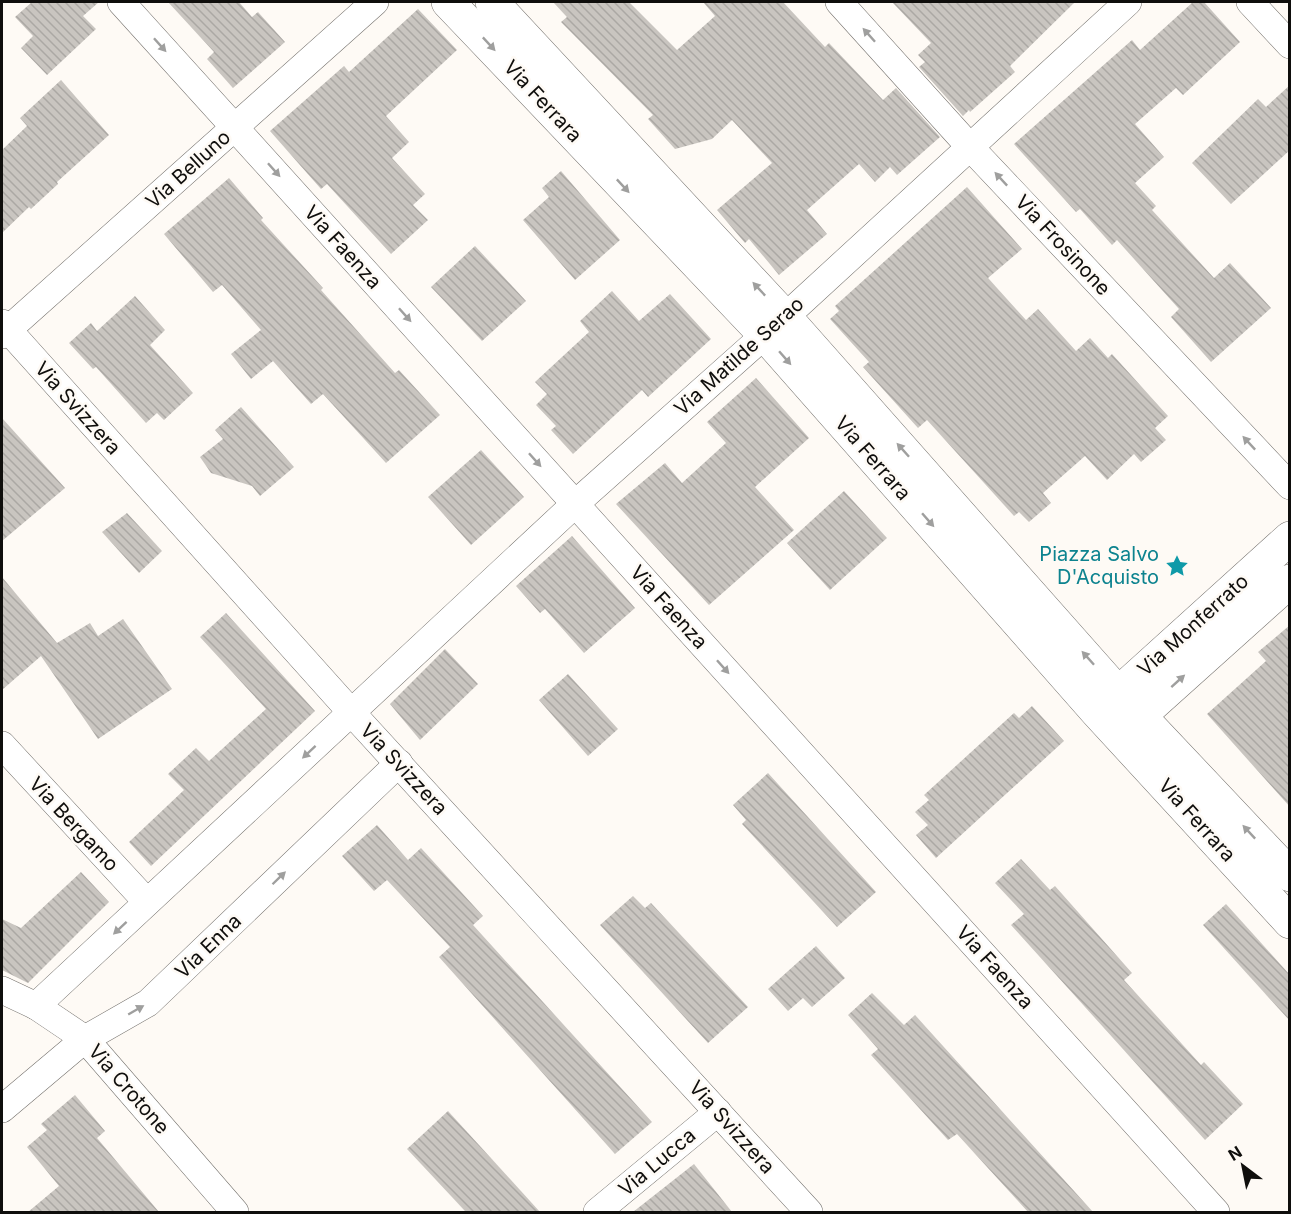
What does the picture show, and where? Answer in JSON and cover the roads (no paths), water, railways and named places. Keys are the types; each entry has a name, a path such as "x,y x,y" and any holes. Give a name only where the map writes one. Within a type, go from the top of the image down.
{"street":[{"name":"Via Faenza","path":"121,2 1216,1212"},
{"name":"Via Belluno","path":"4,329 375,2"},
{"name":"Via Ferrara","path":"448,2 774,326"},
{"name":"Via Ferrara","path":"492,2 774,326 1119,714 1290,922"},
{"name":"Via Frosinone","path":"839,2 969,146 1290,486"},
{"name":"Via Matilde Serao","path":"351,712 575,504 774,326 1128,2"},
{"path":"1250,2 1290,45"},
{"name":"Via Svizzera","path":"4,329 809,1212"},
{"name":"Via Monferrato","path":"1119,714 1290,538"},
{"name":"Via Monferrato","path":"1119,714 1290,581"},
{"path":"36,1006 351,712"},
{"name":"Via Ferrara","path":"1119,714 1290,874"},
{"name":"Via Bergamo","path":"2,745 147,902"},
{"name":"Via Enna","path":"2,1109 85,1039 148,1004 399,763"},
{"name":"Via Crotone","path":"2,990 36,1006 85,1039 235,1212"},
{"name":"Via Lucca","path":"597,1212 718,1112"}],"place":[{"name":"Piazza Salvo D'Acquisto","path":"1177,566"}]}
